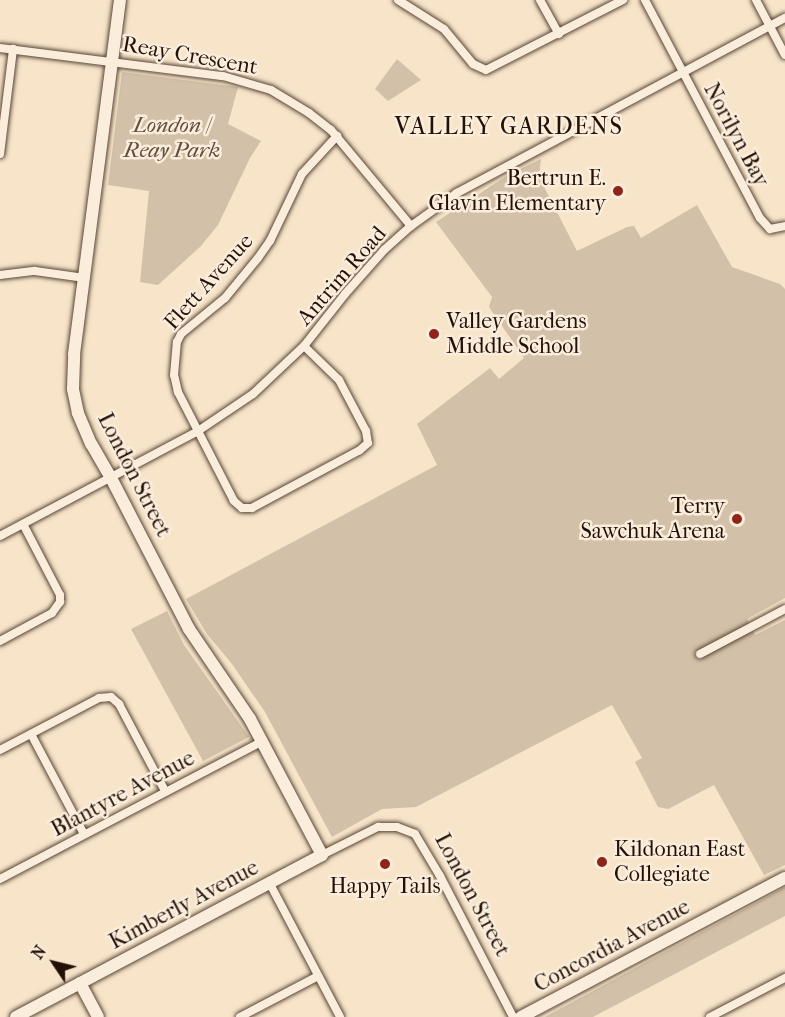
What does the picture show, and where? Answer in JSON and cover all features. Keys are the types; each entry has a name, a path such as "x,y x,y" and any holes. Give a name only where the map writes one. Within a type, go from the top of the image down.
{"street":[{"name":"London Street","path":"120,0 74,354 74,389 84,429 189,629 263,741 322,855"},
{"path":"398,0 444,29 481,69 492,69 623,0"},
{"path":"540,0 559,34"},
{"path":"645,0 682,72"},
{"path":"756,0 785,55"},
{"name":"Antrim Road","path":"0,536 198,431 253,394 304,346 359,276 411,226 482,178 785,18"},
{"name":"Reay Crescent","path":"0,48 223,76 248,82 288,99 337,136 411,226"},
{"path":"0,154 13,49"},
{"name":"Norilyn Bay","path":"682,72 760,219 770,229 785,226"},
{"name":"Flett Avenue","path":"304,346 339,380 366,431 368,443 365,447 248,509 234,501 175,384 178,337 225,298 242,278 270,241 302,174 337,136"},
{"path":"0,275 35,271 85,278"},
{"path":"0,641 52,613 60,602 60,596 23,524"},
{"path":"700,654 785,609"},
{"path":"0,750 99,698 111,697 119,704 165,791"},
{"path":"31,734 84,834"},
{"name":"Blantyre Avenue","path":"0,879 263,741"},
{"name":"London Street","path":"372,830 390,826 410,831 419,839 513,1017"},
{"name":"Kimberly Avenue","path":"16,1017 372,830"},
{"name":"Concordia Avenue","path":"521,1017 785,878"},
{"path":"270,884 340,1017"},
{"path":"240,1017 318,976"},
{"path":"710,1017 785,978"},
{"path":"80,983 98,1017"}],"green space":[{"path":"397,59 421,80 388,101 375,89"},
{"name":"London / Reay Park","path":"122,72 238,87 228,124 261,141 250,158 218,225 201,246 158,285 140,282 149,191 108,185"},
{"path":"541,159 539,177 577,251 627,227 634,226 641,238 697,205 732,267 780,284 785,289 785,598 747,619 755,635 785,620 785,865 764,875 714,785 668,809 658,807 635,762 642,758 612,705 416,807 382,809 332,837 265,712 232,664 207,634 186,599 437,465 417,424 490,368 499,379 524,358 489,307 492,297 436,222 508,175"},
{"path":"167,611 184,645 249,737 203,761 131,629"},
{"path":"785,887 785,916 593,1017 545,1017"}],"place":[{"name":"Bertrun E. Glavin Elementary","path":"618,191"},
{"name":"Valley Gardens Middle School","path":"434,334"},
{"name":"Terry Sawchuk Arena","path":"737,519"},
{"name":"Kildonan East Collegiate","path":"602,862"},
{"name":"Happy Tails","path":"385,864"}],"district":[{"name":"VALLEY GARDENS","path":"509,127"}]}
